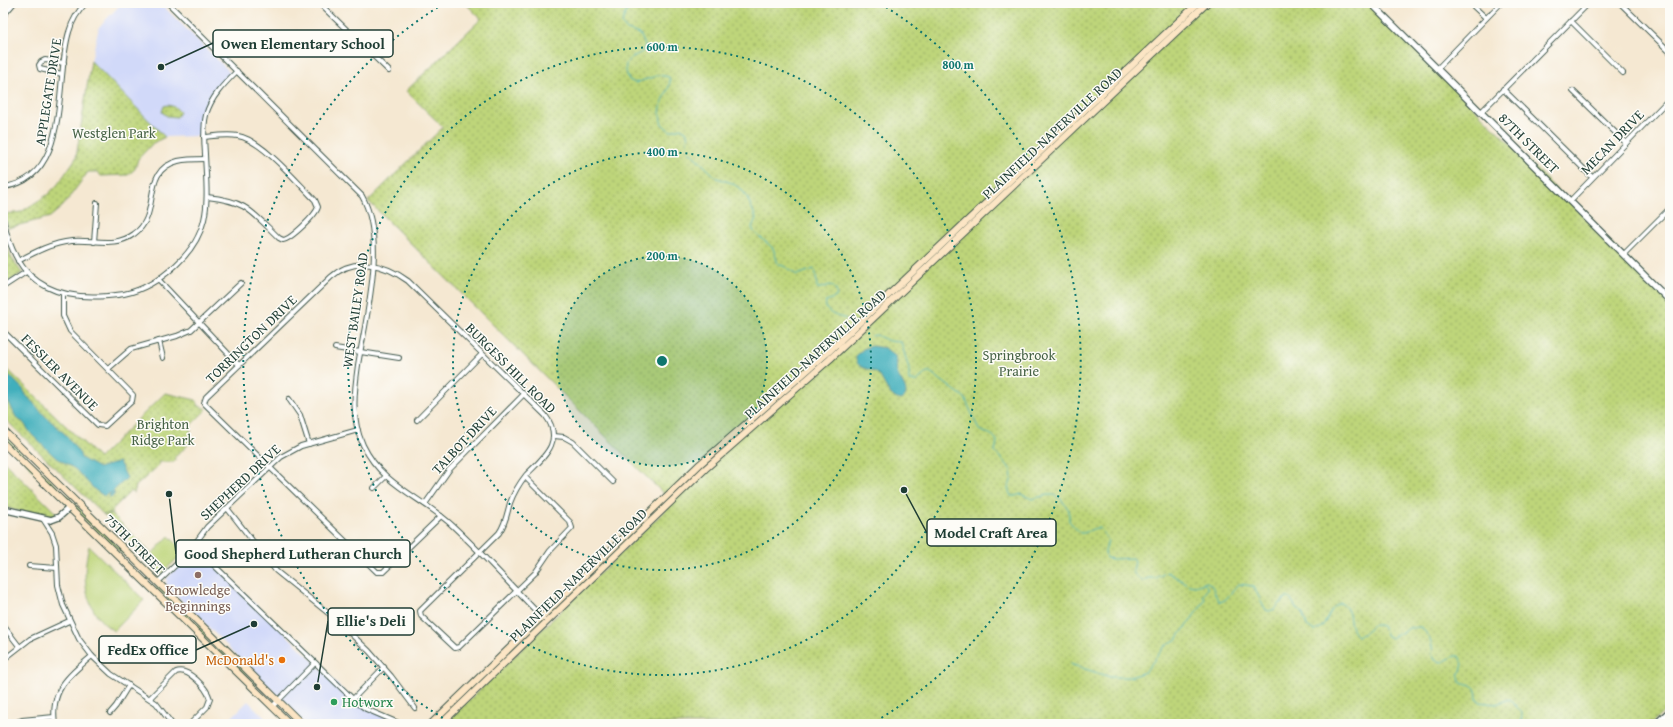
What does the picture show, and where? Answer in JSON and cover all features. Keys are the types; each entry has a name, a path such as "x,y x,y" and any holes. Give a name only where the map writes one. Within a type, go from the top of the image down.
{"main road":[{"name":"PLAINFIELD-NAPERVILLE ROAD","path":"441,724 706,458 826,354 1198,3"},
{"name":"PLAINFIELD-NAPERVILLE ROAD","path":"431,724 705,469 830,359 1207,3"},
{"name":"75TH STREET","path":"3,430 302,724"},
{"name":"75TH STREET","path":"3,443 290,724"},
{"path":"144,581 158,582"}],"street":[{"path":"3,16 14,3"},
{"name":"APPLEGATE DRIVE","path":"3,187 30,177 42,166 49,154 54,135 62,74 70,30 77,14 86,3"},
{"name":"WEST BAILEY ROAD","path":"168,3 362,196 369,210 375,245 354,400 358,430 368,455 385,477 440,516 479,553 544,620"},
{"path":"319,3 389,71"},
{"name":"87TH STREET","path":"1371,3 1670,301"},
{"path":"1470,3 1486,18"},
{"path":"1437,68 1501,3"},
{"path":"1481,112 1589,3"},
{"path":"1620,3 1670,52"},
{"path":"1571,21 1623,73"},
{"path":"62,74 44,71 40,69 39,65 45,60 64,62"},
{"path":"3,219 12,249 18,262 26,272 44,286 63,294 82,296 115,295 135,291 159,280 181,261 198,238 206,214 207,197 204,123 211,102 219,90 237,71"},
{"path":"1503,89 1592,177"},
{"path":"1573,91 1626,143"},
{"name":"MECAN DRIVE","path":"1570,201 1670,98"},
{"path":"204,137 238,136 257,144 315,200 318,207 316,213 292,235 283,240 278,238 242,204 231,200 207,197"},
{"path":"18,262 52,245 71,241 114,242 126,239 143,226 150,214 152,188 161,171 178,161 205,158"},
{"path":"94,242 97,203"},
{"path":"1624,254 1670,208"},
{"name":"TORRINGTON DRIVE","path":"269,467 204,403 206,397 334,274 350,266 362,264 373,265"},
{"name":"BURGESS HILL ROAD","path":"373,265 390,271 408,281 549,420 554,436 549,451 525,477 513,495 502,528 479,553 421,610 421,616 452,647 457,648 517,591"},
{"path":"3,287 26,272"},
{"path":"159,280 239,365"},
{"path":"63,294 63,311 68,327 108,369 131,349 186,333 199,323 241,283"},
{"name":"FESSLER AVENUE","path":"3,331 98,425 102,427 133,399 131,392 108,369"},
{"path":"159,341 163,358"},
{"path":"335,348 399,358"},
{"path":"416,420 482,354"},
{"name":"TALBOT DRIVE","path":"425,504 449,470 524,394"},
{"path":"289,399 300,415 309,444"},
{"name":"SHEPHERD DRIVE","path":"158,582 194,546 207,527 269,467 286,453 309,444 358,430"},
{"path":"554,436 570,440 613,482"},
{"path":"269,467 373,569 379,573 384,570 440,516"},
{"path":"374,488 385,477"},
{"path":"517,591 536,573 550,551 572,526 570,522 525,477"},
{"path":"3,509 43,519 56,519 69,508"},
{"path":"227,508 276,571 342,624 384,667 415,708"},
{"path":"43,519 55,540 58,585 69,621 79,639 92,656 111,674 150,698 164,712 172,724"},
{"path":"194,546 352,699 366,709 401,724"},
{"path":"29,566 57,568"},
{"path":"3,660 19,646 40,633 69,621"},
{"path":"3,626 19,646"},
{"path":"55,724 55,701 60,688 68,677 92,656"},
{"path":"272,707 315,662"},
{"path":"352,699 384,667"},
{"path":"150,698 176,672 183,671 188,673 207,692 210,699 207,707 190,724"},
{"path":"110,713 129,685"},
{"path":"1656,724 1670,711"},
{"path":"11,724 22,720 54,717"}],"shaded area":[{"path":"122,3 160,3 231,73 215,90 206,104 201,119 200,136 165,137 91,61 99,27"},
{"path":"197,547 354,701 400,724 306,724 166,585 167,578"},
{"path":"248,701 271,724 225,724"}],"green space":[{"name":"Springbrook Prairie","path":"465,3 1368,3 1670,302 1670,706 1651,724 444,724 673,503 368,201 443,127 406,91 481,19"},
{"name":"Westglen Park","path":"91,61 165,137 153,143 138,159 135,169 128,175 101,176 97,172 88,172 63,206 50,217 8,228 5,214 21,212 47,195 58,184 76,158"},
{"path":"168,105 175,107 180,112 177,117 167,116 162,112 164,106"},
{"path":"4,239 11,257 22,273 3,285"},
{"name":"Brighton Ridge Park","path":"3,365 99,458 165,393 196,400 199,406 207,409 191,425 190,443 174,458 176,460 174,462 159,462 158,466 136,486 134,493 131,491 112,510 114,512 104,515 3,417"},
{"path":"3,434 126,554 125,556 78,513 3,440"},
{"path":"3,461 58,515 48,518 3,507"},
{"path":"695,472 697,473 551,615 549,613"},
{"path":"112,514 152,554 169,536 183,550 183,553 160,575 142,553 104,515"},
{"path":"89,546 144,600 114,631 96,614 87,593 85,570"},
{"path":"153,585 159,586 269,696 217,650"}],"water":[{"path":"871,346 885,348 895,356 898,376 906,391 904,397 900,400 892,396 878,374 860,366 856,361 856,356 863,349"},
{"path":"3,369 23,389 26,395 45,416 66,435 80,454 81,458 99,468 119,462 127,478 113,491 115,494 110,498 109,496 112,492 104,496 95,490 75,469 54,456 32,435 23,422 17,419 9,403 3,396"}],"waterway":[{"path":"633,3 625,14 622,24 627,30 640,34 645,45 642,52 630,59 626,64 629,80 635,83 659,75 669,77 669,87 660,110 662,124 670,131 681,128 686,131 688,150 717,178 732,183 742,190 747,197 756,218 752,227 754,232 773,248 778,264 786,267 797,275 814,269 817,288 830,285 835,288 837,293 836,297 826,301 827,309 832,314 846,319"},
{"path":"871,336 876,335 889,341 901,342 909,369 909,381 917,381 927,372 930,372 965,398 979,430 991,435 997,441 995,452 1007,465 1011,472 1012,477 1008,489 1011,496 1021,494 1032,499 1047,495 1054,495 1061,499 1069,510 1069,521 1080,533 1094,528 1100,528 1108,540 1105,552 1106,558 1133,558 1135,561 1133,572 1139,579 1143,581 1148,578 1156,578 1167,572 1189,585 1195,586 1207,582 1212,586 1220,602 1225,600 1239,584 1253,586 1266,610 1269,611 1275,609 1285,598 1289,598 1293,602 1296,609 1302,612 1307,626 1315,631 1323,626 1332,609 1340,603 1347,609 1352,628 1357,636 1363,634 1374,624 1382,626 1387,636 1392,638 1409,628 1421,627 1430,640 1432,654 1435,660 1442,662 1455,656 1459,656 1463,664 1459,677 1460,682 1474,687 1479,702 1496,704 1510,699 1522,713 1521,724"},
{"path":"1070,664 1110,677 1130,677 1145,672 1165,646 1177,639 1205,600 1203,596 1207,586 1203,583"}],"place":[{"name":"Owen Elementary School","path":"161,67"},
{"name":"Model Craft Area","path":"904,490"},
{"name":"Good Shepherd Lutheran Church","path":"169,494"},
{"name":"Knowledge Beginnings","path":"198,575"},
{"name":"FedEx Office","path":"254,624"},
{"name":"McDonald's","path":"282,660"},
{"name":"Ellie's Deli","path":"317,687"},
{"name":"Hotworx","path":"334,702"}]}
